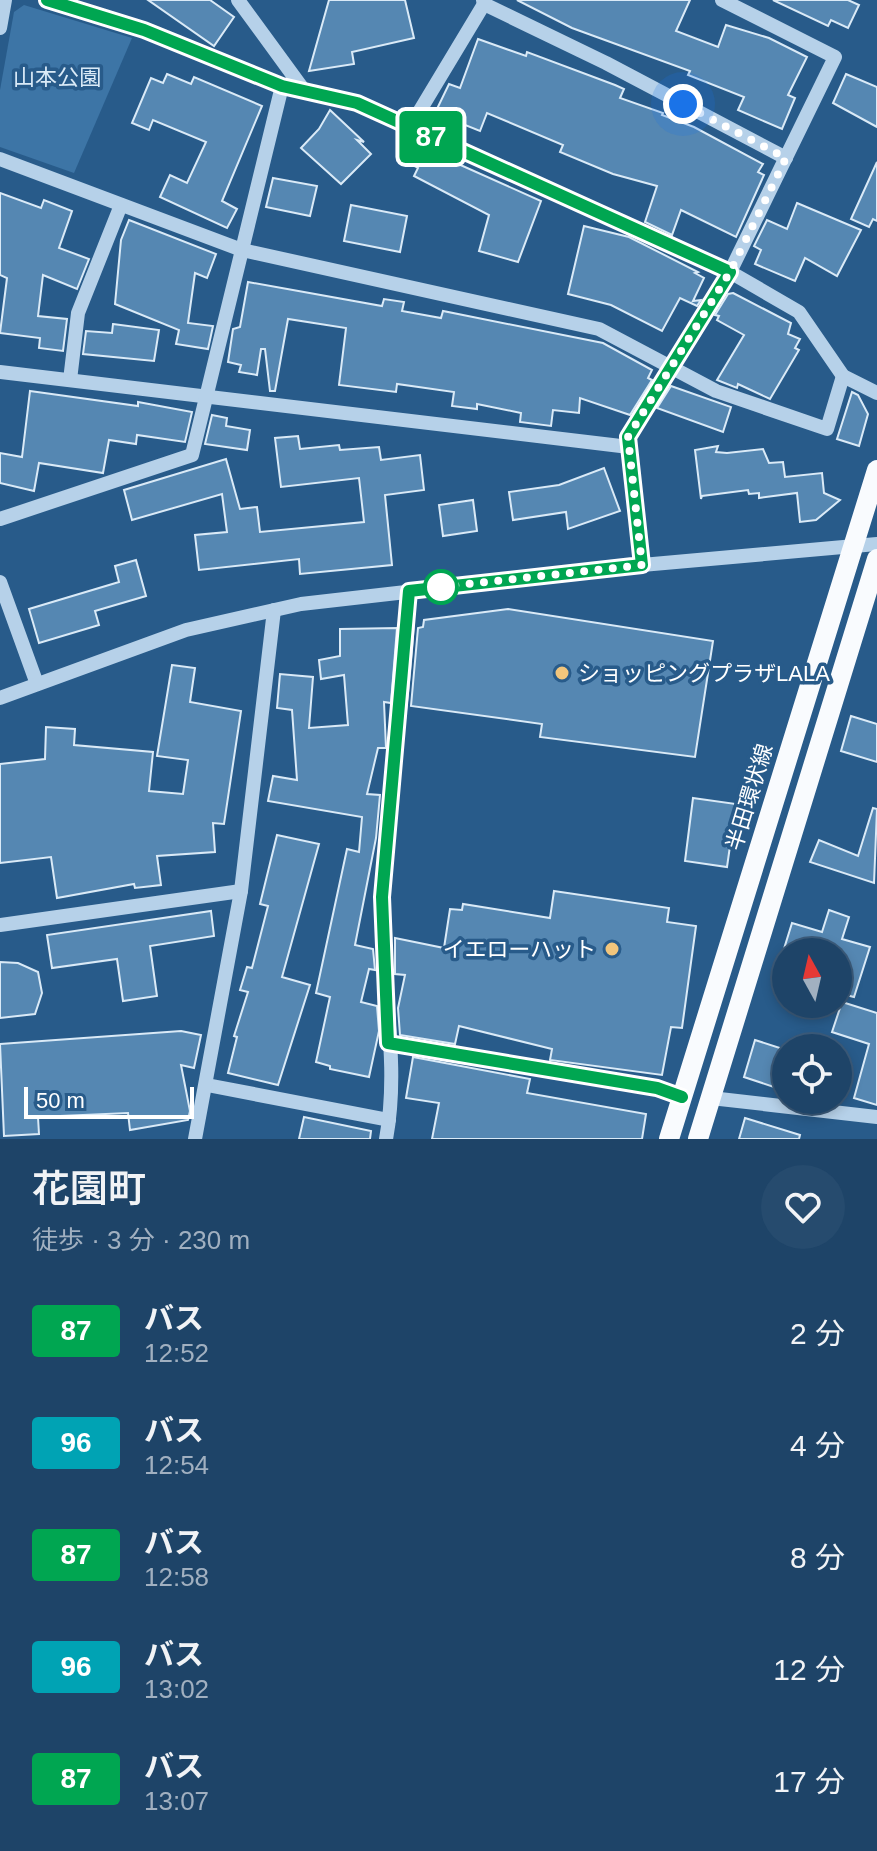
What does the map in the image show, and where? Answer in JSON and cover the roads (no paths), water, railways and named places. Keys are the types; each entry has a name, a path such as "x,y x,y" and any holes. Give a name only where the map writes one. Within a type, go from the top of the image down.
{"main road":[{"name":"半田環状線","path":"669,1139 877,470"},
{"path":"698,1139 877,559"}],"street":[{"path":"0,28 5,0"},
{"path":"47,0 97,6 282,86 357,103 730,272 799,312 843,376 877,393"},
{"path":"240,0 303,89"},
{"path":"642,565 628,437 730,272 835,57 722,0"},
{"path":"410,127 484,2 786,158"},
{"path":"0,519 192,455 282,86"},
{"path":"0,159 242,250 599,329 716,391 827,429 843,376"},
{"path":"70,380 78,313 121,205"},
{"path":"0,372 629,447"},
{"path":"0,698 186,630 274,610 409,591 642,565 877,544"},
{"path":"0,582 37,684"},
{"path":"386,1139 389,1120 388,1043 382,897 409,591"},
{"path":"195,1139 241,891 274,610"},
{"path":"0,925 241,891"},
{"path":"388,1043 657,1088 682,1097"},
{"path":"207,1085 389,1120"},
{"path":"711,1098 877,1117"}],"place":[{"name":"ショッピングプラザLALA","path":"562,673"},
{"name":"イエローハット","path":"612,949"}],"park label":[{"name":"山本公園","path":"57,77"}]}
